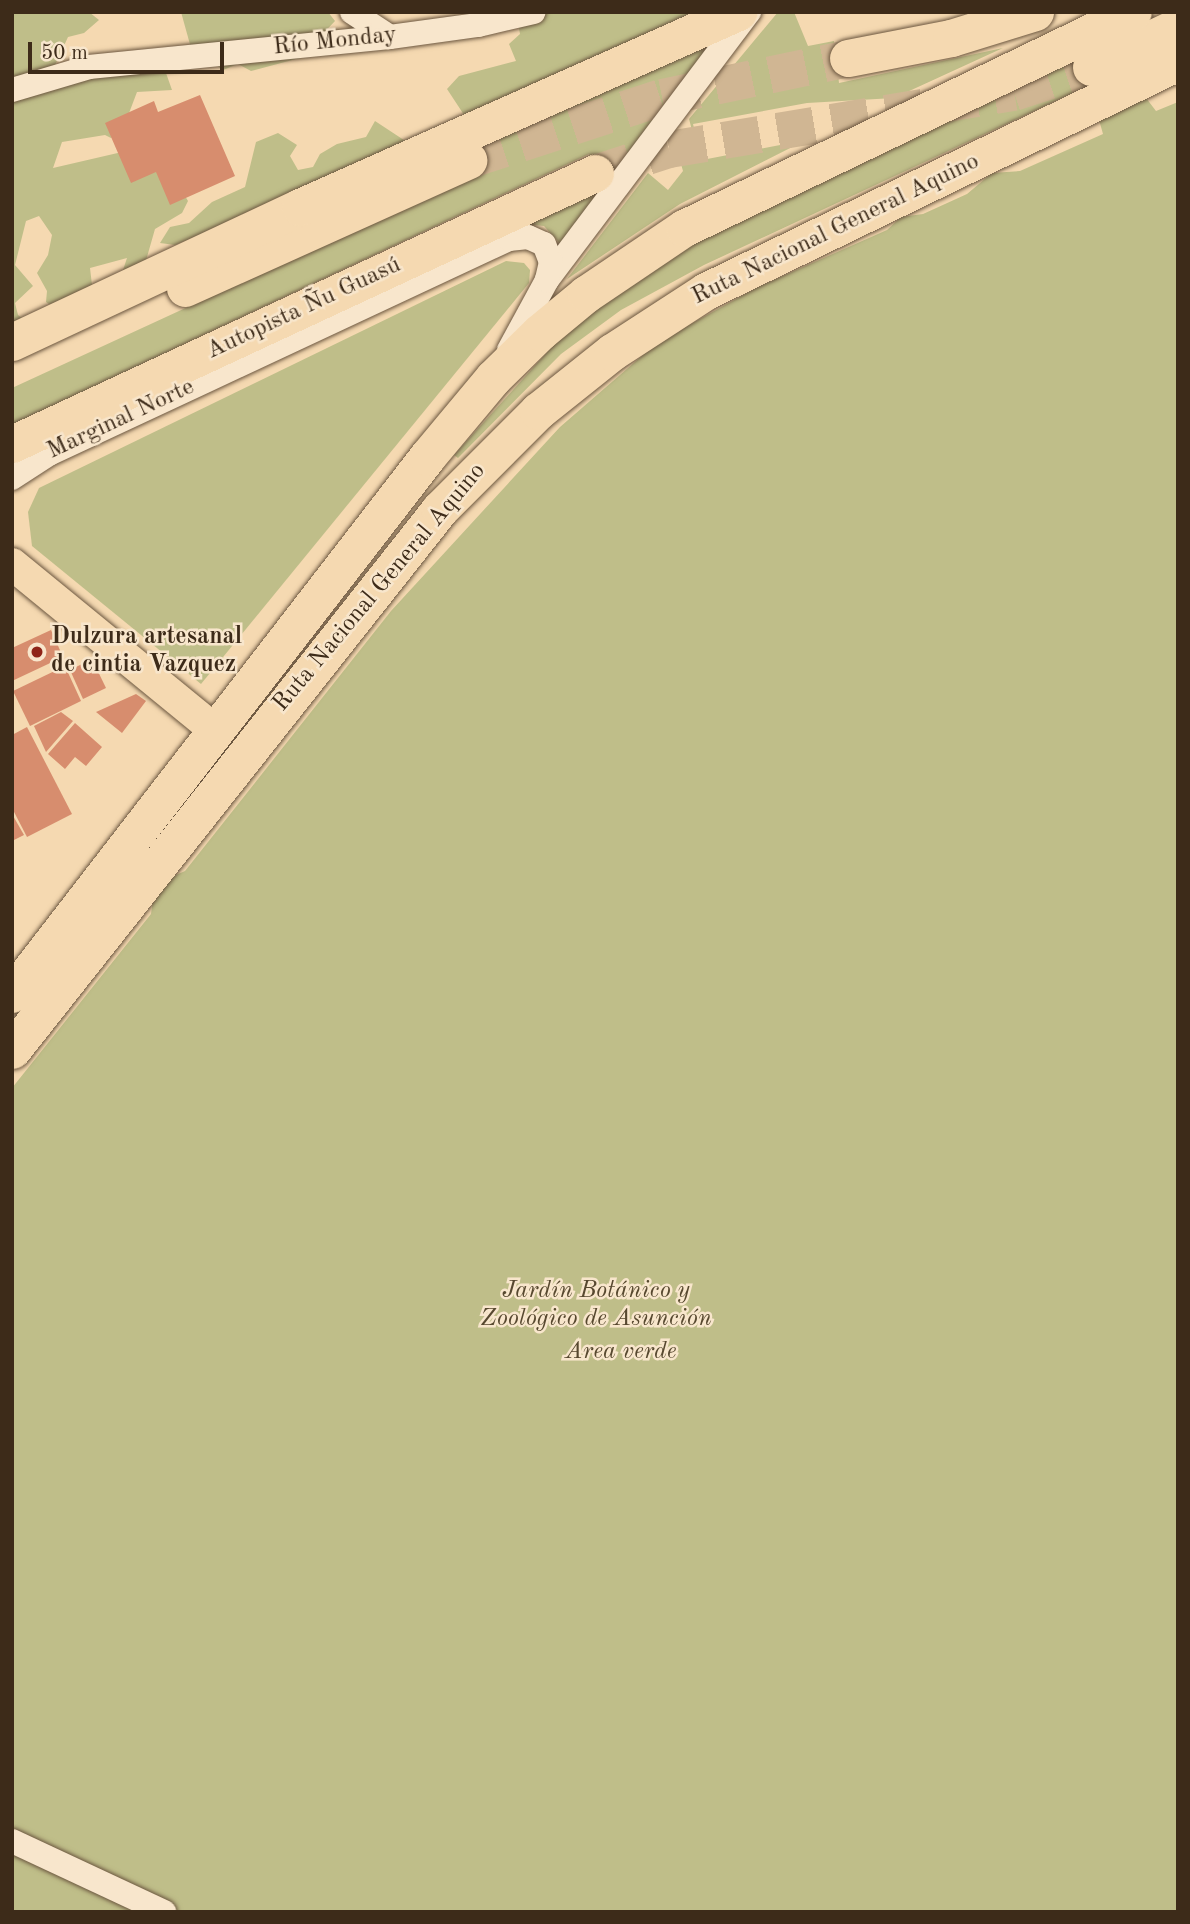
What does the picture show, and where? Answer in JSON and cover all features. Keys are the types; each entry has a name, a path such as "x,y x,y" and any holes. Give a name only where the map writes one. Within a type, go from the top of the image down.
{"highway":[{"path":"12,342 312,201 739,12"},
{"path":"848,58 951,38 1035,12"},
{"name":"Ruta Nacional General Aquino","path":"16,985 216,731 426,457 493,378 586,294 684,228 1133,12"},
{"path":"1091,67 1178,26"},
{"name":"Ruta Nacional General Aquino","path":"12,1050 440,509 537,411 612,352 706,291 1178,62"},
{"path":"12,367 468,160"},
{"name":"Autopista Ñu Guasú","path":"13,444 595,173"}],"main road":[{"path":"14,563 216,731"}],"street":[{"path":"352,12 390,37"},
{"name":"Río Monday","path":"12,90 89,66 390,37 478,25 534,12"},
{"path":"493,378 547,280 749,12"},
{"name":"Marginal Norte","path":"12,478 49,454 509,239 528,237 544,244 551,262 547,280"},
{"path":"12,1841 164,1912"}],"green space":[{"path":"12,12 89,12 99,20 84,33 68,37 51,74 152,68 166,73 172,90 137,92 123,129 111,138 105,135 62,142 53,168 122,152 177,182 188,201 182,213 155,229 141,278 121,276 127,258 90,268 92,285 61,312 46,302 47,291 37,273 48,255 52,235 39,216 26,221 15,265 33,286 15,303 18,315 36,329 12,342"},
{"path":"181,12 328,12 335,21 300,58 251,71 238,64 223,70 191,48"},
{"path":"505,12 692,12 692,20 470,124 447,89 459,76 516,61 509,44 520,34 517,18"},
{"path":"778,12 794,12 808,46 834,41 839,83 1003,48 894,98 807,103 693,124 702,160 806,140 680,204 567,279 648,173 668,190 683,171 681,164 700,160 689,119"},
{"path":"719,34 722,37 563,247 544,226 526,224 604,188 589,154 12,425 12,388 485,170 471,139"},
{"path":"1082,52 1094,83 704,265 621,310 561,354 458,458 454,455 570,327 669,253"},
{"name":"Jardín Botánico y Zoológico de Asunción","path":"1143,94 1156,111 1178,102 1178,1912 12,1912 12,1088 151,914 153,900 169,878 185,871 391,611 560,427 658,342 758,287 887,230 901,217 923,214 967,194 992,173 1020,171 1103,134 1098,116"},
{"path":"375,121 416,148 175,245 160,243 170,227 189,223 212,202 245,187 256,142 278,133 297,145 290,156 298,170 313,167 320,154 337,144 366,137"},
{"path":"506,261 524,263 530,270 529,283 201,684 32,546 28,512 39,488"}],"building":[{"path":"200,95 235,176 170,205 156,172 131,183 105,123 154,101 158,112"},
{"name":"Dulzura artesanal de cintia Vazquez","path":"51,630 63,657 12,681 12,648"},
{"path":"92,659 106,688 83,699 70,670"},
{"path":"65,666 81,701 30,726 13,691"},
{"path":"136,694 146,701 122,733 96,712"},
{"path":"61,712 73,721 46,752 34,726"},
{"path":"75,723 102,747 86,766 75,757 65,769 48,754"},
{"path":"27,727 72,814 27,837 12,808 12,735"},
{"path":"12,814 24,835 12,841"}],"tunnel":[{"path":"468,160 662,97 848,58"},
{"path":"595,173 669,149 1014,92 1091,67"}],"place":[{"name":"Dulzura artesanal de cintia Vazquez","path":"37,652"}],"park label":[{"name":"Area verde","path":"621,1353"}]}
